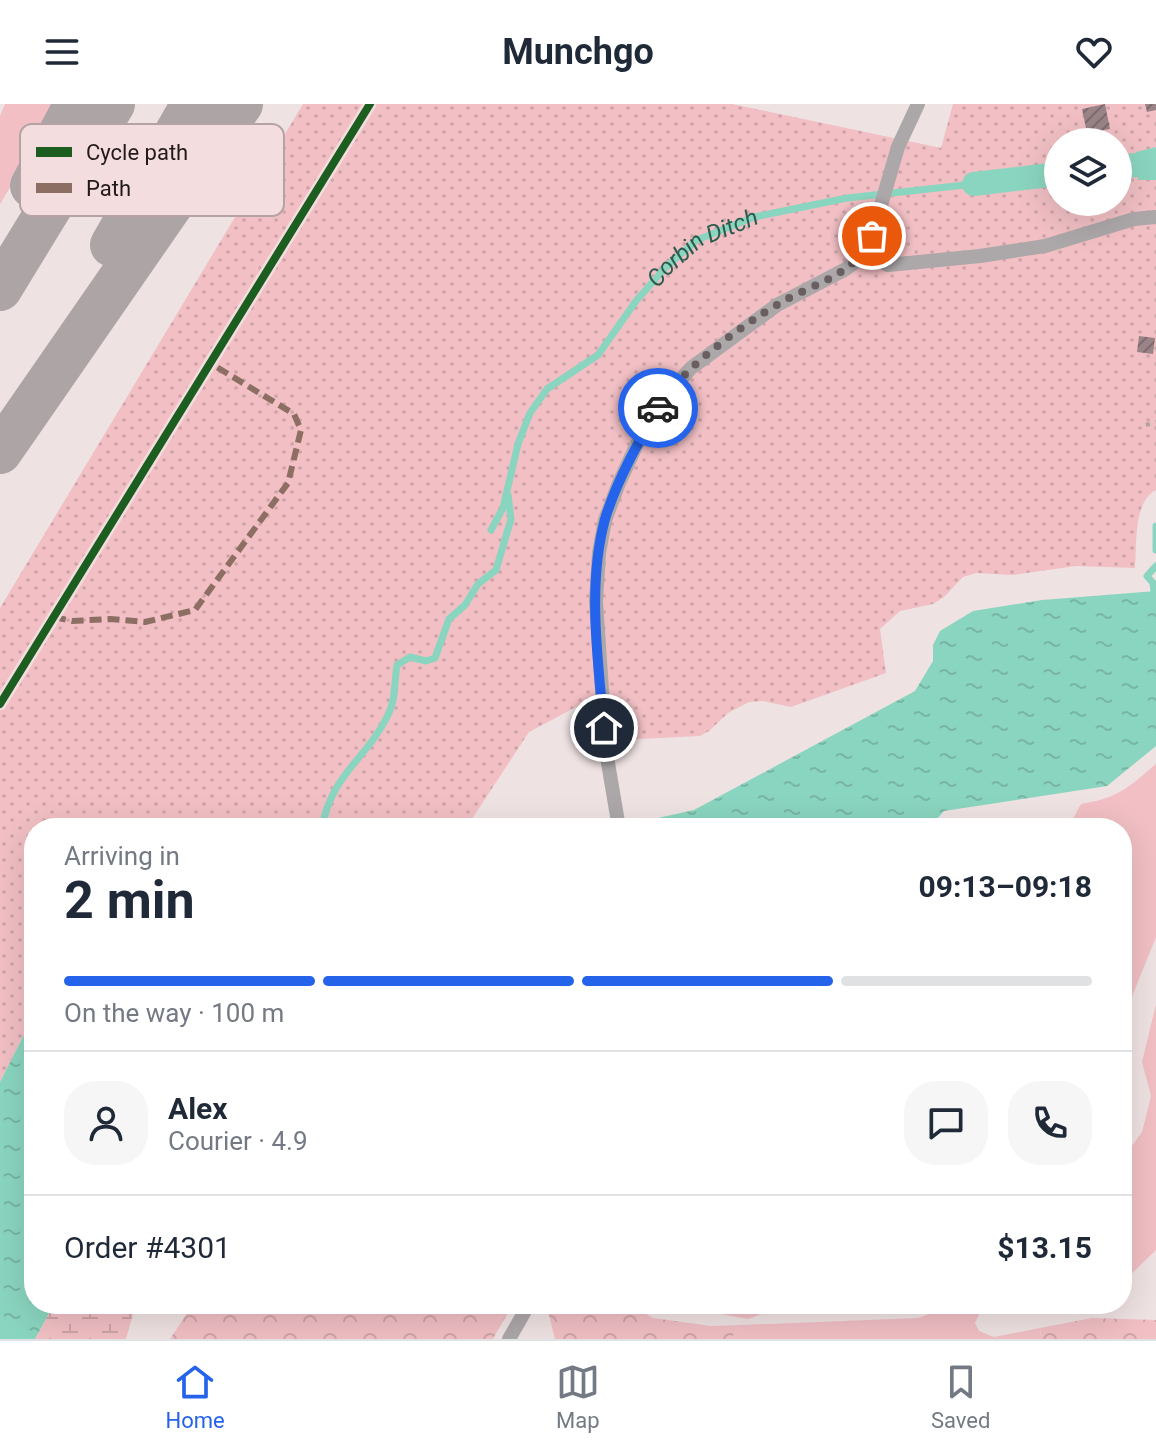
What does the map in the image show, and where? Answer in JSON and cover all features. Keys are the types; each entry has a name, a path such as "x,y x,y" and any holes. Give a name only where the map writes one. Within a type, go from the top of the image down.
{"highway":[{"path":"65,124 76,104"},
{"path":"101,124 113,104"},
{"path":"182,124 193,104"},
{"path":"227,124 241,104"},
{"path":"0,243 20,206"},
{"path":"0,289 45,216"},
{"path":"0,428 129,216"},
{"path":"0,452 163,216"}],"lane":[{"path":"617,818 608,764 596,601 605,520 637,444 665,397 691,368 777,305 846,269 864,252 896,155 918,104"},
{"path":"864,252 880,263 898,265 980,256 1045,246 1134,219 1156,217"},
{"path":"509,1339 523,1314"}],"path":[{"path":"1146,425 1156,422"}],"green space":[{"path":"5,104 57,104 47,124 20,124 20,171 0,204 0,116"},
{"path":"303,104 732,104 941,148 953,104 1156,104 1156,147 1136,153 1138,180 1156,180 1156,490 1143,504 1140,514 1135,568 1076,566 1012,575 976,573 963,577 933,604 900,611 880,629 886,673 791,707 763,701 749,702 728,713 700,736 618,740 618,749 593,752 589,700 529,732 473,818 24,818 24,1035 0,1082 0,608 236,216 284,216 284,136"},
{"path":"1156,764 1156,937 1137,984 1132,985 1132,818 1073,818 1081,804 1104,799 1138,780"},
{"path":"1156,1004 1156,1250 1132,1273 1132,1146 1142,1132 1151,1096 1142,1062"},
{"path":"49,1314 133,1314 126,1339 35,1339"},
{"path":"186,1314 507,1314 493,1339 170,1339"},
{"path":"549,1314 646,1314 653,1318 711,1326 740,1325 731,1339 555,1339"},
{"path":"720,1314 762,1314 748,1319"},
{"path":"929,1314 979,1314 975,1323 979,1331 994,1337 1040,1328 1041,1339 731,1339 740,1325 918,1318"},
{"path":"1092,1318 1156,1320 1156,1339 1041,1339 1040,1328"}],"water":[{"path":"1156,147 1156,180 1138,180 1136,152"},
{"path":"1156,591 1156,746 1107,786 944,811 938,818 658,818 694,810 915,691 933,661 933,645 940,631 973,611 1042,600"},
{"path":"24,1035 24,1314 49,1314 35,1339 0,1339 0,1082"}],"building":[{"path":"1105,104 1110,128 1086,128 1082,109"},
{"path":"1145,104 1156,104 1156,110 1147,112"},
{"path":"1139,336 1155,338 1153,354 1137,352"}],"waterway":[{"name":"Corbin Ditch","path":"1132,166 1156,163"},
{"name":"Corbin Ditch","path":"974,184 1044,176"},
{"name":"Corbin Ditch","path":"491,530 503,508 518,444 530,413 547,389 598,355 636,301 666,267 697,240 754,217 847,198 974,184"},
{"path":"325,818 341,780 380,730 391,709 397,665 410,657 426,661 435,658 449,619 465,605 478,584 496,570 511,519 508,495"},
{"path":"1156,526 1156,550"},
{"path":"1154,591 1153,583 1147,576 1156,566"}],"marked path":[{"path":"54,617 72,621 110,619 145,622 195,610 288,483 301,430 294,414 210,363"}],"cycle path":[{"path":"0,704 370,104"}],"way so far":[{"path":"658,408 691,368 722,344 777,305 854,264 872,236"}],"route":[{"path":"604,728 596,601 599,553 605,520 619,483 658,408"}]}
